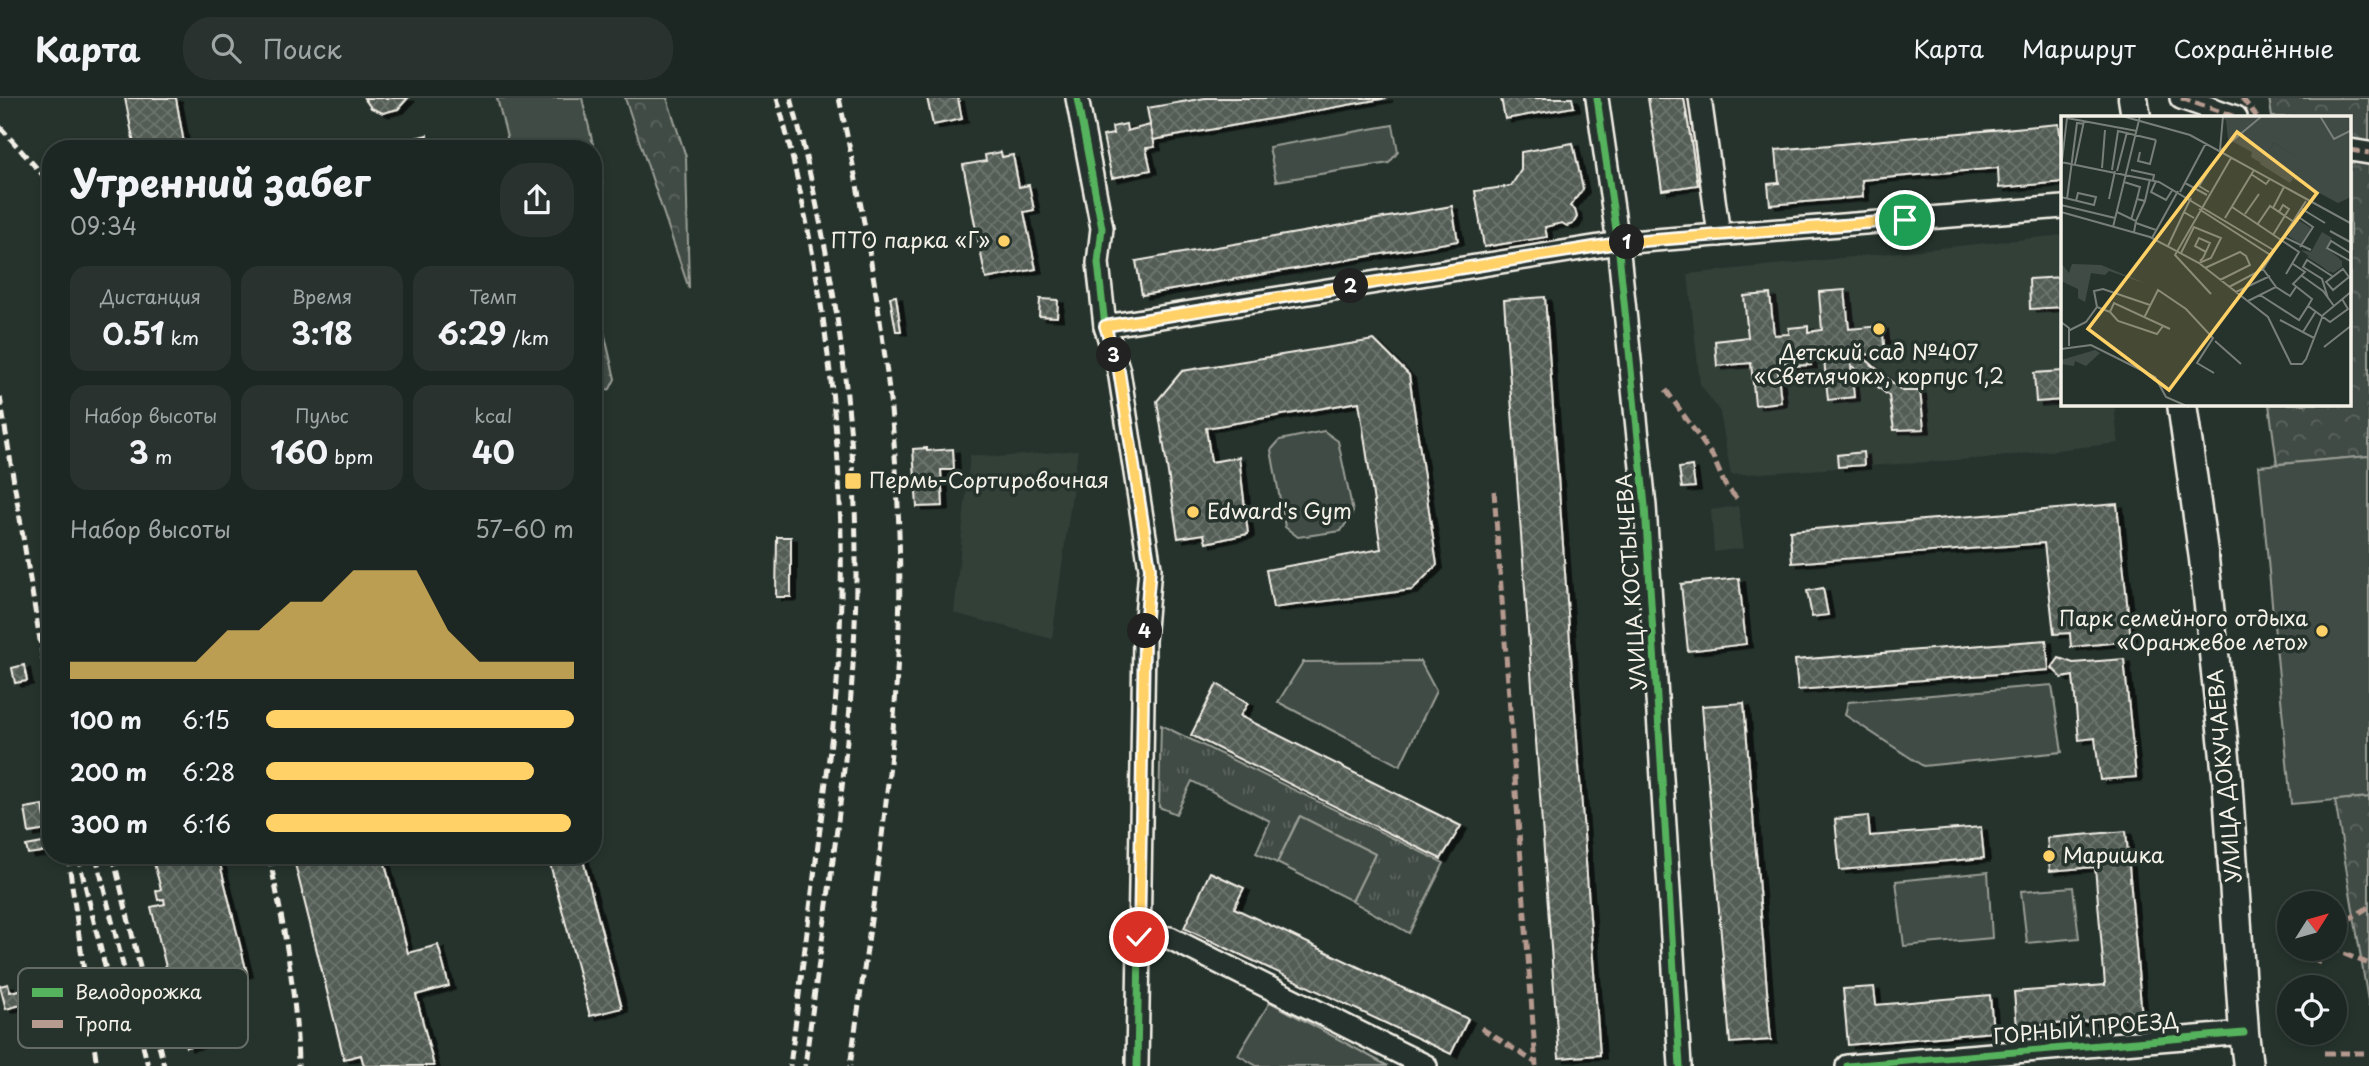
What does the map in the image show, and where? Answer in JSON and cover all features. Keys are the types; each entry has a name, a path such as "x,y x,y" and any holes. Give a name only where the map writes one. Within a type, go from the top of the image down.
{"main road":[{"path":"2133,98 2136,116"},
{"name":"УЛИЦА ДОКУЧАЕВА","path":"2182,406 2204,559 2227,776 2248,1066"}],"street":[{"path":"1077,98 1102,228 1098,264 1105,326 1119,371 1150,568 1144,640 1137,1066"},
{"name":"УЛИЦА КОСТЫЧЕВА","path":"1597,98 1618,243 1645,506 1680,1066"},
{"path":"1700,98 1719,235"},
{"path":"2182,98 2233,116"},
{"path":"1105,326 1618,243 2061,207"},
{"path":"1139,937 1170,938 1426,1066"},
{"name":"ГОРНЫЙ ПРОЕЗД","path":"1847,1066 2244,1033"}],"shaded area":[{"name":"Детский сад №407 «Светлячок», корпус 1,2","path":"2061,235 2061,406 2114,406 2118,443 1988,458 1731,475 1720,412 1700,384 1688,274"},
{"path":"1078,450 1052,639 954,613 970,455 998,457"},
{"path":"1738,506 1744,548 1714,552 1711,510"}],"green space":[{"path":"497,98 582,98 592,140 508,140"},
{"path":"625,98 667,98 686,157 689,289"},
{"path":"2269,98 2369,98 2369,456 2277,464 2269,406 2352,406 2352,116 2272,116"},
{"path":"1393,125 1398,152 1389,163 1276,181 1269,147"},
{"path":"602,323 615,379 610,389 602,392"},
{"path":"1324,431 1338,441 1353,512 1341,531 1298,537 1285,527 1271,450 1280,440"},
{"name":"Парк семейного отдыха «Оранжевое лето»","path":"2369,456 2369,797 2291,804 2259,466"},
{"path":"1420,661 1436,691 1400,766 1278,702 1303,662"},
{"path":"2052,685 2062,752 1923,766 1845,715 1848,702"},
{"path":"1161,725 1444,863 1409,933 1352,901 1375,854 1299,817 1277,863 1256,853 1270,821 1192,781 1176,814 1159,807"},
{"path":"2369,797 2369,1007 2335,800"},
{"path":"1300,816 1375,854 1352,901 1277,863"},
{"path":"1988,872 1992,938 1904,946 1896,881"},
{"path":"2073,887 2079,938 2027,943 2021,891"},
{"path":"1270,1002 1388,1066 1257,1066 1238,1055"}],"building":[{"path":"125,98 176,98 183,140 133,140"},
{"path":"364,98 408,98 398,109 383,113 371,108"},
{"path":"927,98 958,98 962,119 933,125"},
{"path":"1205,98 1387,98 1153,140 1147,108"},
{"path":"1501,98 1572,98 1574,107 1505,119"},
{"path":"1648,98 1684,98 1698,185 1662,190"},
{"path":"1126,124 1127,131 1150,125 1155,147 1146,148 1151,170 1112,178 1103,136 1113,134 1112,127"},
{"path":"2059,124 2061,182 1999,188 1998,168 1862,180 1863,197 1770,205 1768,184 1779,183 1776,150"},
{"path":"427,135 428,140 407,140"},
{"path":"1573,143 1583,189 1570,206 1577,217 1573,224 1567,226 1562,223 1545,227 1547,237 1484,247 1475,191 1511,186 1521,170 1521,152"},
{"name":"ПТО парка «Г»","path":"1001,152 1002,157 1013,155 1019,187 1029,185 1034,210 1024,212 1036,269 986,279 963,165 986,161 985,155"},
{"path":"1452,206 1458,241 1142,295 1136,261"},
{"path":"2061,277 2061,307 2030,309 2029,279"},
{"path":"1845,290 1849,329 1882,326 1885,353 1861,355 1902,391 1920,391 1924,429 1894,430 1889,396 1851,365 1854,397 1828,400 1824,359 1810,360 1811,365 1791,366 1791,362 1777,363 1781,402 1755,405 1751,363 1717,366 1715,341 1748,337 1744,296 1770,294 1774,335 1789,334 1789,328 1808,326 1808,332 1822,330 1819,292"},
{"path":"896,296 901,331 896,331 890,297"},
{"path":"1545,297 1600,1055 1559,1058 1504,300"},
{"path":"1040,299 1058,300 1057,317 1039,316"},
{"path":"1374,340 1409,375 1437,565 1412,590 1273,608 1266,570 1381,549 1359,402 1206,428 1211,462 1239,457 1248,534 1206,543 1204,534 1178,538 1157,401 1182,371"},
{"path":"2061,371 2061,400 2036,402 2034,373"},
{"path":"927,448 927,451 953,449 954,470 941,470 943,506 917,507 913,449"},
{"path":"1863,452 1864,465 1838,467 1837,455"},
{"path":"1692,466 1695,487 1682,488 1679,468"},
{"path":"2117,504 2131,641 2071,647 2070,633 2054,634 2044,543 1792,563 1790,531"},
{"path":"777,537 791,537 791,597 776,597"},
{"path":"1739,578 1746,644 1688,651 1681,584"},
{"path":"1823,588 1828,615 1812,617 1807,591"},
{"path":"2046,640 2049,670 1798,690 1795,660"},
{"path":"2059,658 2073,663 2124,659 2136,777 2100,780 2095,738 2079,740 2073,676 2062,678 2052,668"},
{"path":"24,665 27,681 15,683 12,668"},
{"path":"1217,684 1248,703 1240,716 1461,826 1441,859 1191,735"},
{"path":"1744,703 1771,1040 1730,1043 1702,706"},
{"path":"42,805 42,831 29,833 25,808"},
{"path":"1868,816 1870,836 1981,827 1984,858 1840,870 1835,819"},
{"path":"2126,831 2142,1017 2017,1027 2014,992 2105,985 2095,867 2050,871 2047,838"},
{"path":"42,843 42,852 28,854 26,846"},
{"path":"154,864 220,864 246,968 166,968 151,907 165,904 164,899 158,900 156,891 161,889"},
{"path":"295,864 385,864 408,953 438,945 449,986 416,995 434,1066 364,1066 361,1055 344,1059"},
{"path":"550,864 584,864 622,1008 590,1016"},
{"path":"1210,872 1244,888 1234,908 1468,1019 1451,1054 1184,928"},
{"path":"8,984 10,992 18,990 18,1006 6,1009 0,986"},
{"path":"1874,987 1876,1005 1990,995 1993,1032 1848,1045 1843,989"}],"railway":[{"path":"777,98 812,251 825,330 834,410 841,569 833,726 790,1066"},
{"path":"791,98 818,212 838,328 851,445 856,562 855,625 846,752 805,1066"},
{"path":"839,98 871,260 886,369 897,478 900,599 893,733 886,800 850,1066"},
{"path":"0,127 42,174"},
{"path":"0,397 42,652"},
{"path":"69,864 83,968"},
{"path":"80,864 105,968"},
{"path":"98,864 124,968"},
{"path":"115,864 140,968"},
{"path":"271,864 289,960 298,1066"},
{"path":"95,1048 97,1066"},
{"path":"144,1048 148,1066"},
{"path":"160,1048 164,1066"}],"marked path":[{"path":"2181,98 2233,116"},
{"path":"2242,98 2256,116"},
{"path":"2352,150 2369,153"},
{"path":"1666,390 1713,457 1725,485 1739,501"},
{"path":"1494,491 1536,1066"},
{"path":"2347,920 2369,907"},
{"path":"2347,955 2369,964"},
{"path":"1481,1028 1536,1063"},
{"path":"2324,1053 2369,1053"}],"cycle path":[{"path":"1077,98 1102,228 1098,263 1105,326 1119,371 1150,568 1144,641 1137,1066"},
{"path":"1597,98 1618,243 1645,506 1680,1066"},
{"path":"1847,1066 2244,1033"}],"place":[{"name":"ПТО парка «Г»","path":"1004,241"},
{"name":"Детский сад №407 «Светлячок», корпус 1,2","path":"1879,329"},
{"name":"Пермь-Сортировочная","path":"853,481"},
{"name":"Edward's Gym","path":"1193,512"},
{"name":"Парк семейного отдыха «Оранжевое лето»","path":"2322,631"},
{"name":"Маришка","path":"2049,856"}],"route":[{"path":"1139,937 1144,640 1150,568 1119,371 1105,326 1618,243 1905,220"}]}
